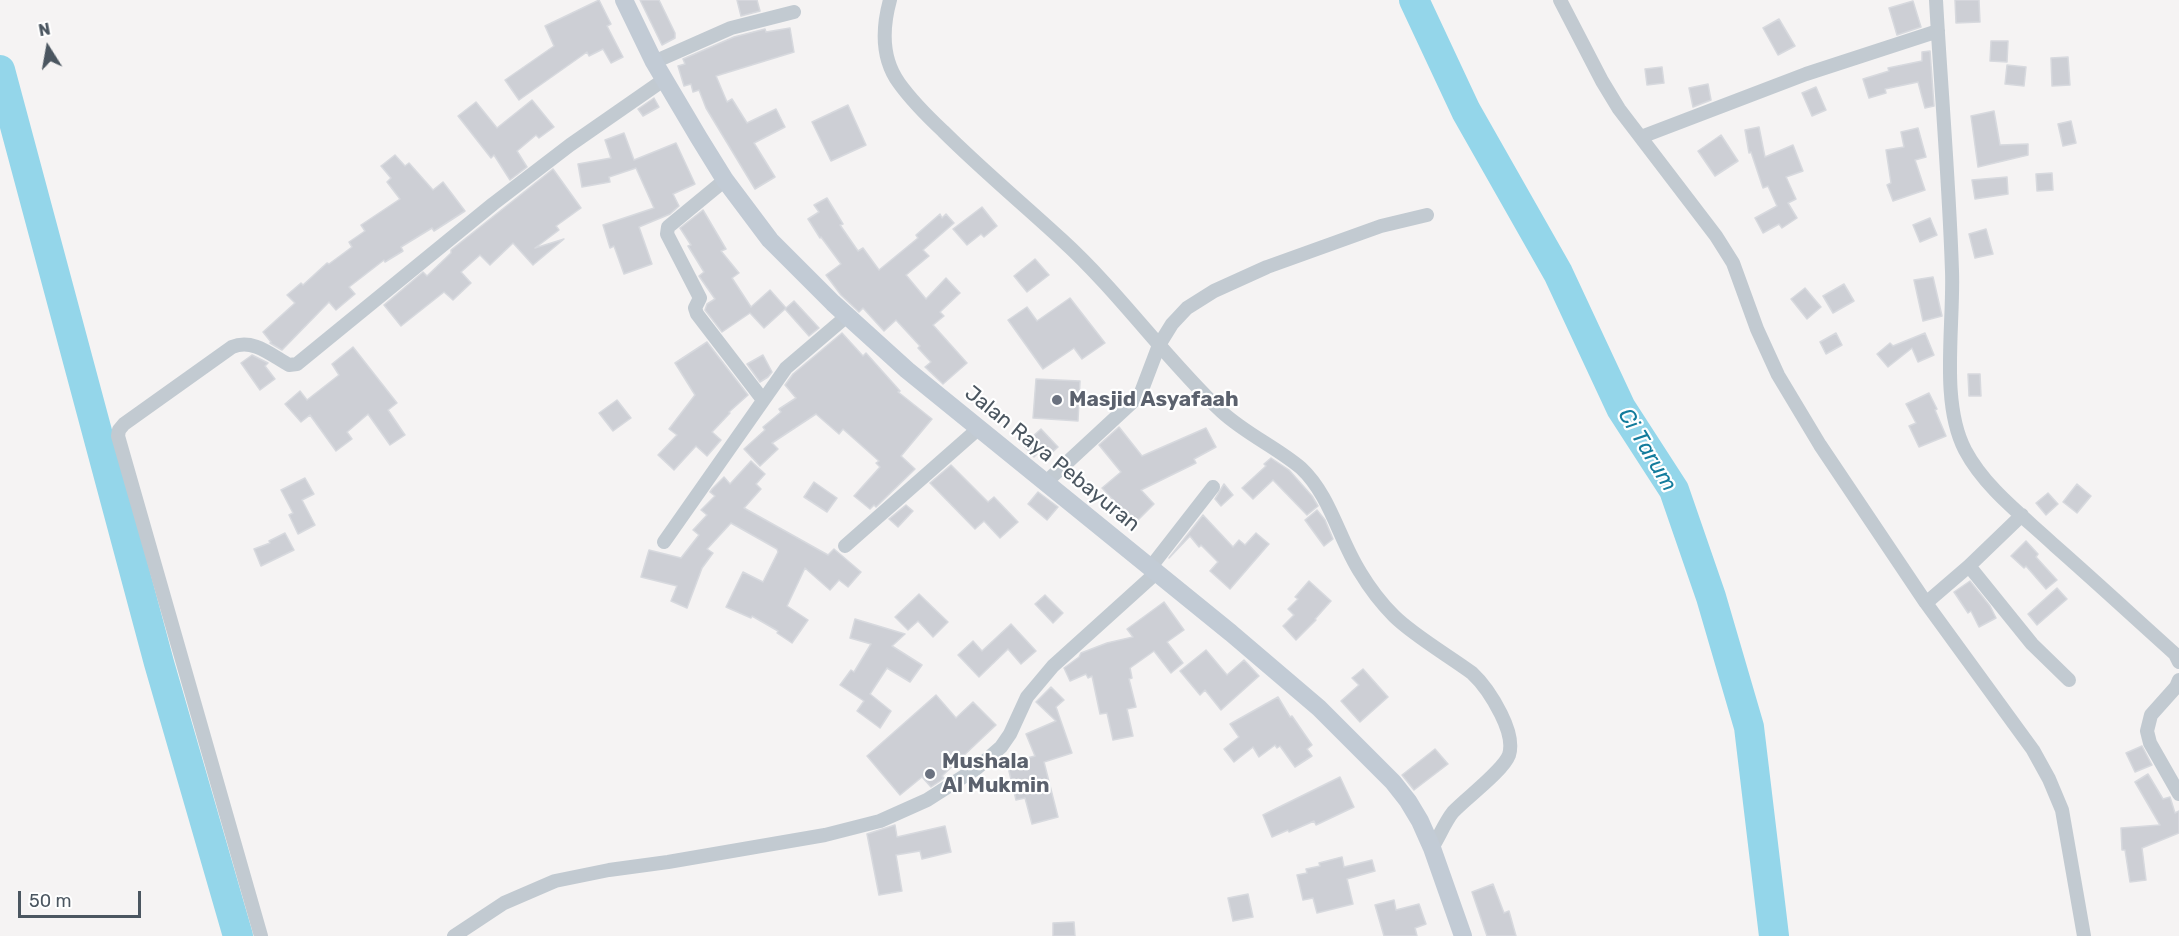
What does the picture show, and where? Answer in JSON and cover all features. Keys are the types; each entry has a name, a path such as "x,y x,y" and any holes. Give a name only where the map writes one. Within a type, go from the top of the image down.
{"main road":[{"name":"Jalan Raya Pebayuran","path":"624,0 654,62 725,180 770,240 794,266 907,370 1231,633 1319,708 1393,782 1408,801 1432,848 1463,936"}],"street":[{"path":"891,0 883,39 889,67 914,103 973,161 1083,259 1203,393 1238,425 1302,469 1323,499 1358,570 1394,617 1482,682 1507,727 1510,747 1508,757 1453,813 1432,848"},
{"path":"1560,0 1602,81 1716,236 1733,263 1757,330 1778,375 1820,445 1926,603 2033,750 2062,810 2084,936"},
{"path":"1935,0 1947,147 1953,288 1951,404 1956,429 1964,449 1979,473 2022,516 2175,654 2179,662"},
{"path":"654,62 731,28 794,12"},
{"path":"1641,137 1806,74 1938,31"},
{"path":"261,936 118,436 119,430 124,424 232,347 242,343 253,344 289,365 297,364 493,204 570,145 664,79"},
{"path":"725,180 668,227 667,234 700,298 695,308 697,314 763,400"},
{"path":"1045,483 1140,395 1163,351 1172,324 1187,308 1214,291 1268,267 1381,226 1426,215"},
{"path":"664,542 786,368 847,316"},
{"path":"845,546 978,429"},
{"path":"454,936 504,903 555,881 825,835 880,821 927,800 977,768 1001,747 1010,734 1027,697 1053,666 1153,571 1213,487"},
{"path":"1926,603 1970,566 2022,516"},
{"path":"1970,566 2031,644 2069,680"},
{"path":"2179,680 2176,687 2151,715 2147,731 2150,743 2179,794"}],"building":[{"path":"599,0 611,24 607,26 623,57 611,63 603,49 589,56 587,52 519,100 505,80 554,46 545,26"},
{"path":"640,0 659,0 675,33 675,38 662,45"},
{"path":"737,0 757,0 760,11 741,16"},
{"path":"1955,0 1979,0 1980,22 1956,23"},
{"path":"1913,1 1921,27 1897,35 1889,8"},
{"path":"1779,19 1795,46 1778,55 1763,28"},
{"path":"790,28 794,52 716,76 727,102 732,99 747,123 776,109 785,127 754,143 775,177 755,189 706,108 699,90 693,92 691,84 684,86 678,66 685,64 683,59 734,37 765,29 766,32"},
{"path":"1991,41 2008,41 2007,62 1990,61"},
{"path":"1930,51 1934,106 1925,108 1918,82 1885,89 1886,93 1869,98 1863,79 1889,71 1888,68 1922,61 1922,52"},
{"path":"2068,57 2070,85 2052,86 2051,58"},
{"path":"2007,65 2026,67 2024,86 2005,84"},
{"path":"1662,67 1664,83 1647,85 1645,69"},
{"path":"1708,84 1711,100 1693,107 1689,88"},
{"path":"1816,87 1826,110 1812,116 1802,93"},
{"path":"654,98 659,107 643,116 638,109"},
{"path":"532,100 554,127 539,138 536,135 517,151 527,167 510,180 494,155 491,158 458,116 476,102 497,128"},
{"path":"848,105 866,145 831,161 812,122"},
{"path":"1994,111 2000,145 2028,144 2028,155 1978,167 1971,116"},
{"path":"2071,121 2076,143 2063,146 2058,124"},
{"path":"1759,127 1765,157 1793,145 1803,171 1786,177 1796,199 1788,203 1797,218 1782,228 1779,224 1763,233 1755,218 1777,206 1768,186 1763,188 1751,152 1749,153 1745,130"},
{"path":"1918,128 1926,157 1915,160 1925,190 1893,201 1887,185 1891,183 1886,150 1904,147 1901,132"},
{"path":"624,133 634,160 676,143 695,184 673,194 679,206 670,214 639,227 652,264 624,274 614,246 610,248 603,225 654,208 636,168 609,177 610,182 582,187 578,164 611,158 605,140"},
{"path":"1721,135 1738,161 1715,176 1698,151"},
{"path":"395,155 405,166 409,163 433,190 443,182 465,211 434,231 432,228 401,247 403,251 385,262 384,260 349,287 355,294 336,310 329,302 282,350 270,343 263,332 295,303 287,295 301,283 303,285 327,263 329,264 352,247 349,242 365,231 361,225 400,199 387,182 391,178 381,166"},
{"path":"553,169 581,208 556,226 559,230 535,248 564,239 533,265 513,243 490,265 480,255 461,272 471,283 453,300 444,292 401,326 384,305 423,272 427,276 451,253 451,250"},
{"path":"2052,173 2053,190 2037,191 2036,174"},
{"path":"2007,177 2008,194 1975,199 1972,180"},
{"path":"827,198 843,224 840,225 858,251 863,248 879,270 918,238 916,235 940,214 942,218 946,214 954,223 923,250 929,256 906,275 926,299 946,278 960,293 940,312 944,316 933,325 967,363 943,384 925,367 931,362 896,320 884,331 863,308 859,312 841,295 826,275 841,264 808,219 819,212 814,205"},
{"path":"982,207 997,226 984,237 981,234 967,245 953,229"},
{"path":"703,210 726,249 721,251 739,273 732,278 751,307 770,290 786,308 794,301 819,328 809,336 785,309 764,328 750,313 722,332 705,310 707,304 715,299 699,276 704,272 680,228"},
{"path":"1930,218 1937,235 1920,242 1913,225"},
{"path":"1986,229 1993,254 1975,258 1969,234"},
{"path":"1035,259 1049,275 1027,292 1014,276"},
{"path":"1933,277 1942,316 1923,321 1914,280"},
{"path":"1844,284 1854,301 1833,313 1823,296"},
{"path":"1805,288 1821,307 1807,319 1791,299"},
{"path":"1070,298 1105,343 1082,359 1074,348 1043,369 1008,320 1027,307 1037,321"},
{"path":"842,333 863,356 866,353 900,391 898,392 932,419 901,456 915,469 876,507 874,505 870,509 854,496 880,467 876,463 879,461 843,429 839,434 816,414 772,443 778,449 760,466 744,449 765,430 763,427 781,412 779,409 796,398 785,385 793,374"},
{"path":"1836,333 1842,345 1826,354 1820,342"},
{"path":"1925,333 1934,355 1918,362 1912,348 1888,367 1877,354 1890,343 1893,346"},
{"path":"707,342 748,395 712,432 721,440 707,456 696,446 674,470 658,455 677,435 669,429 695,395 675,363"},
{"path":"353,347 397,403 388,410 405,435 390,445 368,414 347,432 352,439 336,451 310,415 301,422 285,404 300,391 307,400 339,375 332,364"},
{"path":"252,355 268,363 265,366 275,379 260,390 241,363"},
{"path":"763,355 772,372 760,382 747,364"},
{"path":"1968,374 1980,374 1981,396 1969,396"},
{"name":"Masjid Asyafaah","path":"1036,379 1080,381 1078,421 1033,418"},
{"path":"1929,393 1946,436 1919,447 1909,426 1916,423 1906,404"},
{"path":"617,400 631,418 613,431 599,413"},
{"path":"1119,427 1142,456 1206,428 1216,447 1194,459 1196,463 1141,490 1154,504 1135,523 1102,488 1121,472 1099,445"},
{"path":"1041,429 1058,447 1047,457 1041,450 1034,457 1023,445"},
{"path":"1271,458 1289,470 1312,496 1318,506 1307,515 1273,480 1253,499 1242,488 1266,466 1264,464"},
{"path":"751,461 765,474 756,484 761,489 744,508 828,555 834,549 861,572 848,587 839,580 830,590 805,568 787,606 808,620 792,643 777,633 778,631 752,616 751,618 726,607 743,572 763,582 778,552 777,549 731,523 707,549 713,553 702,568 687,608 671,601 677,586 641,577 649,550 681,558 699,535 693,530 707,515 701,510 715,496 710,492 712,489 724,477 730,484"},
{"path":"951,465 988,502 994,497 1018,522 1000,538 984,521 975,529 930,483"},
{"path":"305,478 314,494 302,500 315,525 298,534 289,515 293,513 281,490"},
{"path":"814,482 837,498 827,512 804,497"},
{"path":"1224,484 1233,495 1221,506 1215,499"},
{"path":"2077,484 2091,496 2077,513 2063,502"},
{"path":"1038,492 1058,507 1047,520 1028,504"},
{"path":"2048,493 2058,504 2046,515 2036,503"},
{"path":"906,505 913,511 898,527 889,519"},
{"path":"1317,510 1325,520 1333,539 1324,546 1305,520"},
{"path":"1203,515 1233,547 1239,540 1245,545 1256,533 1269,544 1230,589 1210,571 1218,562 1201,545 1199,547 1190,536 1169,558"},
{"path":"285,533 294,550 261,566 254,549 270,543 269,541"},
{"path":"2026,541 2038,554 2036,557 2057,580 2046,589 2026,566 2024,568 2011,556"},
{"path":"1309,581 1331,601 1296,640 1283,626 1294,615 1288,609 1298,599 1295,597"},
{"path":"1970,581 1990,606 1996,618 1979,627 1971,611 1968,613 1954,592"},
{"path":"2057,588 2067,599 2037,625 2028,614"},
{"path":"919,594 948,622 933,637 918,621 908,630 895,617"},
{"path":"1045,595 1063,613 1053,623 1035,604"},
{"path":"1164,602 1184,630 1167,642 1183,663 1171,673 1154,651 1130,668 1132,678 1129,679 1136,707 1127,709 1133,736 1113,740 1107,713 1100,714 1092,676 1088,678 1086,674 1070,681 1064,668 1081,653 1107,643 1133,637 1127,629"},
{"path":"855,619 905,634 892,646 922,665 910,682 887,668 870,694 891,711 880,728 857,711 864,701 840,685 851,670 854,672 871,644 850,638"},
{"path":"1011,624 1036,651 1021,664 1008,649 979,677 958,655 973,641 982,651"},
{"path":"1206,650 1227,675 1244,660 1259,676 1221,710 1205,690 1200,695 1180,671"},
{"path":"1363,669 1388,697 1360,722 1341,701 1359,685 1352,678"},
{"path":"1051,687 1064,700 1056,707 1072,753 1044,762 1058,817 1032,824 1025,798 1016,800 1007,763 1035,756 1026,734 1056,721 1036,702"},
{"path":"936,695 956,718 973,702 996,725 942,776 944,778 940,781 931,787 922,777 900,795 867,756"},
{"path":"1278,697 1312,745 1307,749 1312,756 1295,767 1280,746 1277,748 1275,745 1259,757 1253,747 1234,762 1224,749 1239,737 1230,724"},
{"path":"2142,746 2152,765 2135,772 2126,753"},
{"path":"1435,749 1448,764 1414,790 1402,775"},
{"path":"2148,774 2163,799 2170,797 2175,813 2179,811 2179,833 2142,848 2146,880 2130,882 2125,850 2122,850 2121,828 2160,825 2135,782"},
{"path":"1340,777 1354,807 1316,825 1314,821 1272,837 1263,815"},
{"path":"895,825 897,837 945,826 951,852 922,859 920,851 896,855 902,891 879,895 867,834"},
{"path":"1342,857 1344,867 1372,860 1375,871 1347,879 1353,904 1317,913 1313,898 1303,900 1297,875 1307,873 1306,869 1320,866 1319,863"},
{"path":"1493,884 1504,913 1509,911 1516,936 1487,936 1472,892"},
{"path":"1248,894 1253,917 1233,921 1228,898"},
{"path":"1394,900 1396,910 1419,904 1426,924 1415,928 1417,936 1384,936 1375,905"},
{"path":"1074,922 1075,936 1053,936 1053,923"}],"waterway":[{"name":"Ci Tarum","path":"1414,0 1466,111 1558,273 1621,408 1674,490 1711,597 1749,727 1774,936"},
{"path":"0,70 159,663 238,936"}],"place":[{"name":"Masjid Asyafaah","path":"1057,400"},
{"name":"Mushala Al Mukmin","path":"930,774"}]}
